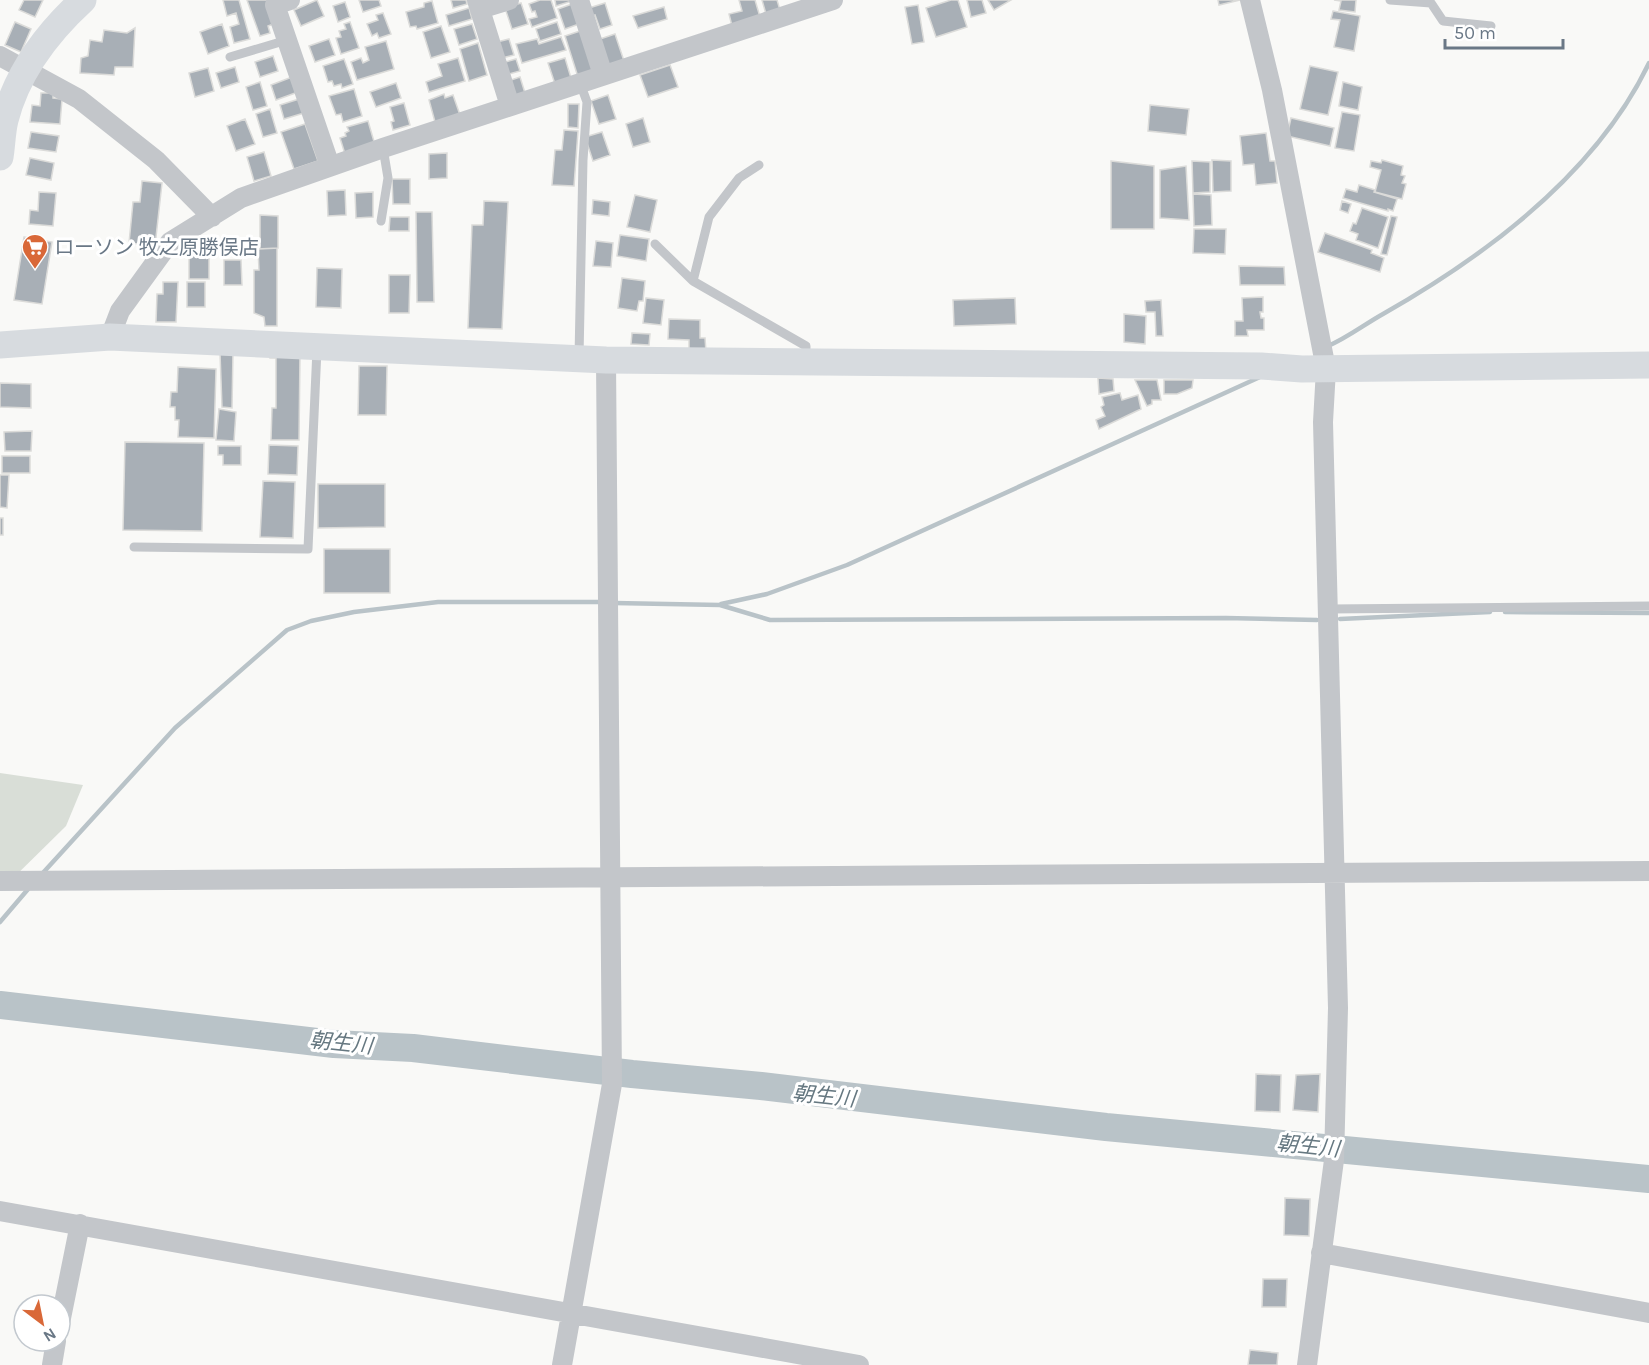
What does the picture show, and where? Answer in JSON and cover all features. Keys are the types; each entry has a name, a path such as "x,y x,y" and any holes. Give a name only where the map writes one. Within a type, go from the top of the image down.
{"street":[{"path":"0,157 5,120 25,68 59,22 83,0"},
{"path":"290,0 275,5 330,166"},
{"path":"509,0 478,5 510,106"},
{"path":"579,0 603,75"},
{"path":"110,337 120,311 170,242 241,198 603,75 791,6 832,0"},
{"path":"1251,0 1272,90 1325,364 1323,422 1338,1008 1334,1160 1307,1365"},
{"path":"0,56 79,99 156,160 212,217"},
{"path":"0,345 110,337 606,360 1265,366 1298,369 1325,364 1649,365"},
{"path":"562,1365 612,1084 606,360"},
{"path":"0,881 1649,871"},
{"path":"0,1210 859,1365"},
{"path":"66,1293 80,1224"},
{"path":"1321,1253 1649,1313"}],"lane":[{"path":"1390,0 1431,3 1443,21 1491,26"},
{"path":"230,57 287,40"},
{"path":"579,359 586,102 580,83"},
{"path":"381,221 388,178 383,148"},
{"path":"693,281 709,217 739,178 759,165"},
{"path":"655,244 693,281 806,346 807,362"},
{"path":"134,547 308,549 317,346"},
{"path":"1329,609 1649,606"}],"shaded area":[{"path":"0,773 83,785 66,826 0,891"}],"building":[{"path":"24,0 43,0 35,17 19,10"},
{"path":"223,0 239,0 250,39 234,43 230,27 239,24 236,13 227,16"},
{"path":"247,0 269,0 276,23 268,26 270,33 260,36"},
{"path":"317,0 324,16 301,26 294,10"},
{"path":"359,0 379,0 381,6 363,12"},
{"path":"451,0 466,0 467,4 453,8"},
{"path":"540,0 551,0 557,18 532,27 529,19 537,17 529,4"},
{"path":"555,0 571,0 572,1 556,6"},
{"path":"739,0 755,0 760,17 732,26 729,14 742,11"},
{"path":"762,0 777,0 780,10 766,14"},
{"path":"958,0 967,27 936,37 926,8"},
{"path":"967,0 982,0 986,13 971,17"},
{"path":"988,0 1011,0 994,10"},
{"path":"1218,0 1240,0 1219,5"},
{"path":"1334,0 1356,0 1355,12 1339,10 1341,1"},
{"path":"432,1 438,23 417,29 416,26 410,27 406,12 424,7 424,3"},
{"path":"345,2 350,17 338,22 333,6"},
{"path":"521,3 528,24 512,29 505,8"},
{"path":"605,3 612,25 600,29 595,15 592,16 589,8"},
{"path":"572,4 579,24 565,29 558,9"},
{"path":"918,5 924,42 912,44 905,7"},
{"path":"664,7 667,19 638,28 633,16"},
{"path":"469,8 472,19 449,26 446,15"},
{"path":"1333,11 1360,16 1354,51 1334,47 1340,20 1331,19"},
{"path":"383,13 391,34 379,38 377,33 372,36 367,24 378,20 376,15"},
{"path":"15,22 31,29 21,52 5,45"},
{"path":"350,22 359,48 341,54 336,38 341,37 339,31 346,29 344,24"},
{"path":"557,22 561,34 540,41 536,29"},
{"path":"222,24 229,46 208,54 200,32"},
{"path":"472,24 477,39 459,45 454,29"},
{"path":"441,26 450,52 431,58 423,32"},
{"path":"135,28 133,67 115,67 114,75 80,73 81,58 88,56 90,40 102,42 104,30 127,33"},
{"path":"580,31 594,71 578,77 565,36"},
{"path":"615,34 624,61 608,66 600,39"},
{"path":"561,37 566,50 522,63 516,44 537,39 539,44"},
{"path":"329,39 335,55 315,62 309,46"},
{"path":"509,39 514,55 502,58 497,42"},
{"path":"386,41 394,69 357,80 351,62 361,58 363,63 369,60 365,47"},
{"path":"478,43 487,75 469,81 460,49"},
{"path":"273,56 278,71 260,77 255,62"},
{"path":"458,58 465,81 429,92 426,82 442,76 438,64"},
{"path":"565,58 571,78 555,84 548,63"},
{"path":"344,59 353,84 342,88 341,84 334,86 332,81 328,82 323,66"},
{"path":"516,59 520,71 505,75 502,63"},
{"path":"670,65 678,87 648,97 640,75"},
{"path":"1310,66 1338,72 1328,115 1300,109"},
{"path":"235,67 239,82 221,88 216,73"},
{"path":"208,68 214,91 195,97 189,73"},
{"path":"292,77 298,92 276,100 271,85"},
{"path":"520,77 525,93 513,97 508,81"},
{"path":"260,82 267,106 253,110 246,87"},
{"path":"1343,82 1362,87 1358,110 1339,106"},
{"path":"396,83 401,98 376,107 370,92"},
{"path":"354,89 362,116 343,122 341,114 336,115 329,96"},
{"path":"41,93 53,93 53,98 62,99 60,124 30,122 32,105 40,106"},
{"path":"444,94 445,98 453,95 460,115 435,122 429,100"},
{"path":"608,95 616,119 599,124 591,101"},
{"path":"299,99 304,113 284,119 280,105"},
{"path":"404,103 410,125 393,130 391,122 394,121 390,107"},
{"path":"568,104 579,104 578,128 568,127"},
{"path":"1150,105 1189,109 1186,135 1148,131"},
{"path":"270,109 277,133 263,137 256,114"},
{"path":"1342,112 1360,115 1354,151 1335,148"},
{"path":"643,118 650,142 633,147 626,124"},
{"path":"1291,118 1334,128 1330,146 1287,136"},
{"path":"245,119 255,144 236,151 227,126"},
{"path":"368,121 375,145 345,154 340,138 346,136 345,133 349,131 347,127"},
{"path":"305,124 318,161 294,169 281,132"},
{"path":"564,130 578,131 574,186 552,185 555,150 562,150"},
{"path":"31,132 59,136 56,152 28,148"},
{"path":"602,132 610,155 593,161 585,137"},
{"path":"1266,133 1270,161 1275,161 1277,183 1256,185 1254,164 1243,165 1240,136"},
{"path":"264,152 271,176 254,181 247,157"},
{"path":"447,153 447,178 429,179 429,154"},
{"path":"30,158 54,163 51,180 26,175"},
{"path":"1212,160 1231,161 1231,191 1213,192"},
{"path":"1382,160 1403,166 1401,175 1405,176 1402,183 1406,184 1402,199 1375,192 1381,170 1370,167 1371,161 1381,163"},
{"path":"1111,161 1154,166 1154,229 1111,229"},
{"path":"1192,161 1210,162 1210,192 1193,193"},
{"path":"1186,166 1189,220 1160,218 1160,170"},
{"path":"392,179 410,179 410,204 393,204"},
{"path":"142,181 162,183 155,246 129,243 133,202 140,202"},
{"path":"1359,185 1397,199 1393,211 1343,198 1346,189 1357,192"},
{"path":"345,190 346,215 328,216 327,191"},
{"path":"39,192 56,193 53,226 29,224 30,210 38,211"},
{"path":"373,192 373,217 356,218 355,193"},
{"path":"1193,194 1211,195 1212,225 1194,226"},
{"path":"635,195 657,200 650,232 627,227"},
{"path":"593,200 610,202 609,216 592,214"},
{"path":"484,201 508,202 502,329 468,328 472,225 483,225"},
{"path":"1342,201 1351,204 1348,213 1340,210"},
{"path":"1362,208 1388,217 1378,248 1356,240 1358,234 1350,231 1353,223 1356,224"},
{"path":"416,212 432,212 434,302 417,302"},
{"path":"260,215 278,216 278,248 260,249"},
{"path":"1391,216 1397,217 1387,255 1381,254"},
{"path":"390,217 409,217 409,231 389,231"},
{"path":"1194,229 1226,229 1225,254 1193,253"},
{"path":"1325,233 1372,250 1371,253 1384,258 1380,272 1318,252"},
{"path":"620,235 649,239 646,261 617,256"},
{"path":"24,237 52,242 42,304 14,300"},
{"path":"596,241 613,243 611,267 593,266"},
{"path":"189,247 209,247 209,279 189,279"},
{"path":"277,248 277,326 265,326 264,317 254,313 254,270 259,270 258,249"},
{"path":"224,260 241,260 242,285 224,285"},
{"path":"1239,266 1284,267 1285,285 1240,285"},
{"path":"317,268 342,269 341,308 316,307"},
{"path":"389,275 410,275 409,313 389,313"},
{"path":"622,278 645,281 643,301 639,301 637,311 618,308"},
{"path":"163,282 178,282 176,322 156,322 157,294 163,294"},
{"path":"187,282 205,282 205,307 187,307"},
{"path":"1263,297 1263,312 1260,312 1261,318 1264,318 1264,330 1247,330 1248,336 1235,336 1235,321 1243,321 1242,298"},
{"path":"646,298 664,300 661,325 643,323"},
{"path":"1015,298 1016,324 954,326 953,300"},
{"path":"1161,300 1163,336 1156,336 1155,312 1146,312 1145,301"},
{"path":"1124,314 1146,316 1145,344 1124,342"},
{"path":"669,319 700,320 700,338 705,338 706,352 689,350 689,340 668,339"},
{"path":"632,333 650,334 649,345 631,344"},
{"path":"233,351 232,408 222,407 220,353"},
{"path":"270,352 300,353 299,440 271,440 272,408 276,408 276,358 270,358"},
{"path":"359,366 387,366 386,415 358,415"},
{"path":"178,367 216,369 214,438 178,437 179,420 175,420 175,407 170,407 171,392 177,392"},
{"path":"1098,378 1113,379 1114,391 1099,394"},
{"path":"1135,380 1157,380 1161,400 1152,400 1152,404 1147,406"},
{"path":"1164,380 1193,380 1192,388 1177,394 1164,394"},
{"path":"0,383 31,384 31,408 0,407"},
{"path":"1120,393 1122,400 1138,395 1141,409 1099,429 1096,420 1105,416 1101,407 1104,405 1102,397"},
{"path":"219,409 236,412 234,441 216,440"},
{"path":"32,431 31,451 5,451 4,432"},
{"path":"125,442 204,443 202,531 123,530"},
{"path":"269,445 298,446 297,475 268,474"},
{"path":"218,446 241,446 241,465 223,465 223,455 218,455"},
{"path":"2,456 30,456 30,473 2,473"},
{"path":"0,475 9,475 7,508 0,507"},
{"path":"263,481 295,482 293,538 260,537"},
{"path":"318,484 385,484 385,527 318,528"},
{"path":"0,518 3,518 3,535 0,535"},
{"path":"324,549 390,549 390,593 324,593"},
{"path":"1256,1074 1281,1075 1280,1112 1255,1111"},
{"path":"1320,1074 1318,1112 1293,1110 1296,1075"},
{"path":"1285,1198 1310,1199 1309,1236 1284,1235"},
{"path":"1263,1279 1287,1279 1286,1307 1262,1307"},
{"path":"1250,1350 1278,1353 1277,1365 1248,1365"}],"waterway":[{"path":"1328,346 1461,266 1535,208 1569,176 1600,141 1627,103 1649,63"},
{"path":"721,604 767,594 847,565 1260,377"},
{"path":"41,875 175,728 287,630 311,621 354,612 438,602 603,602"},
{"path":"614,603 720,605 770,620 1226,618 1317,620"},
{"path":"1340,619 1490,612"},
{"path":"1505,612 1649,613"},
{"path":"0,922 29,888"},
{"name":"朝生川","path":"0,1005 334,1044 413,1048 632,1074 761,1086 1106,1127 1649,1179"}],"place":[{"name":"ローソン 牧之原勝俣店","path":"35,270"}]}
